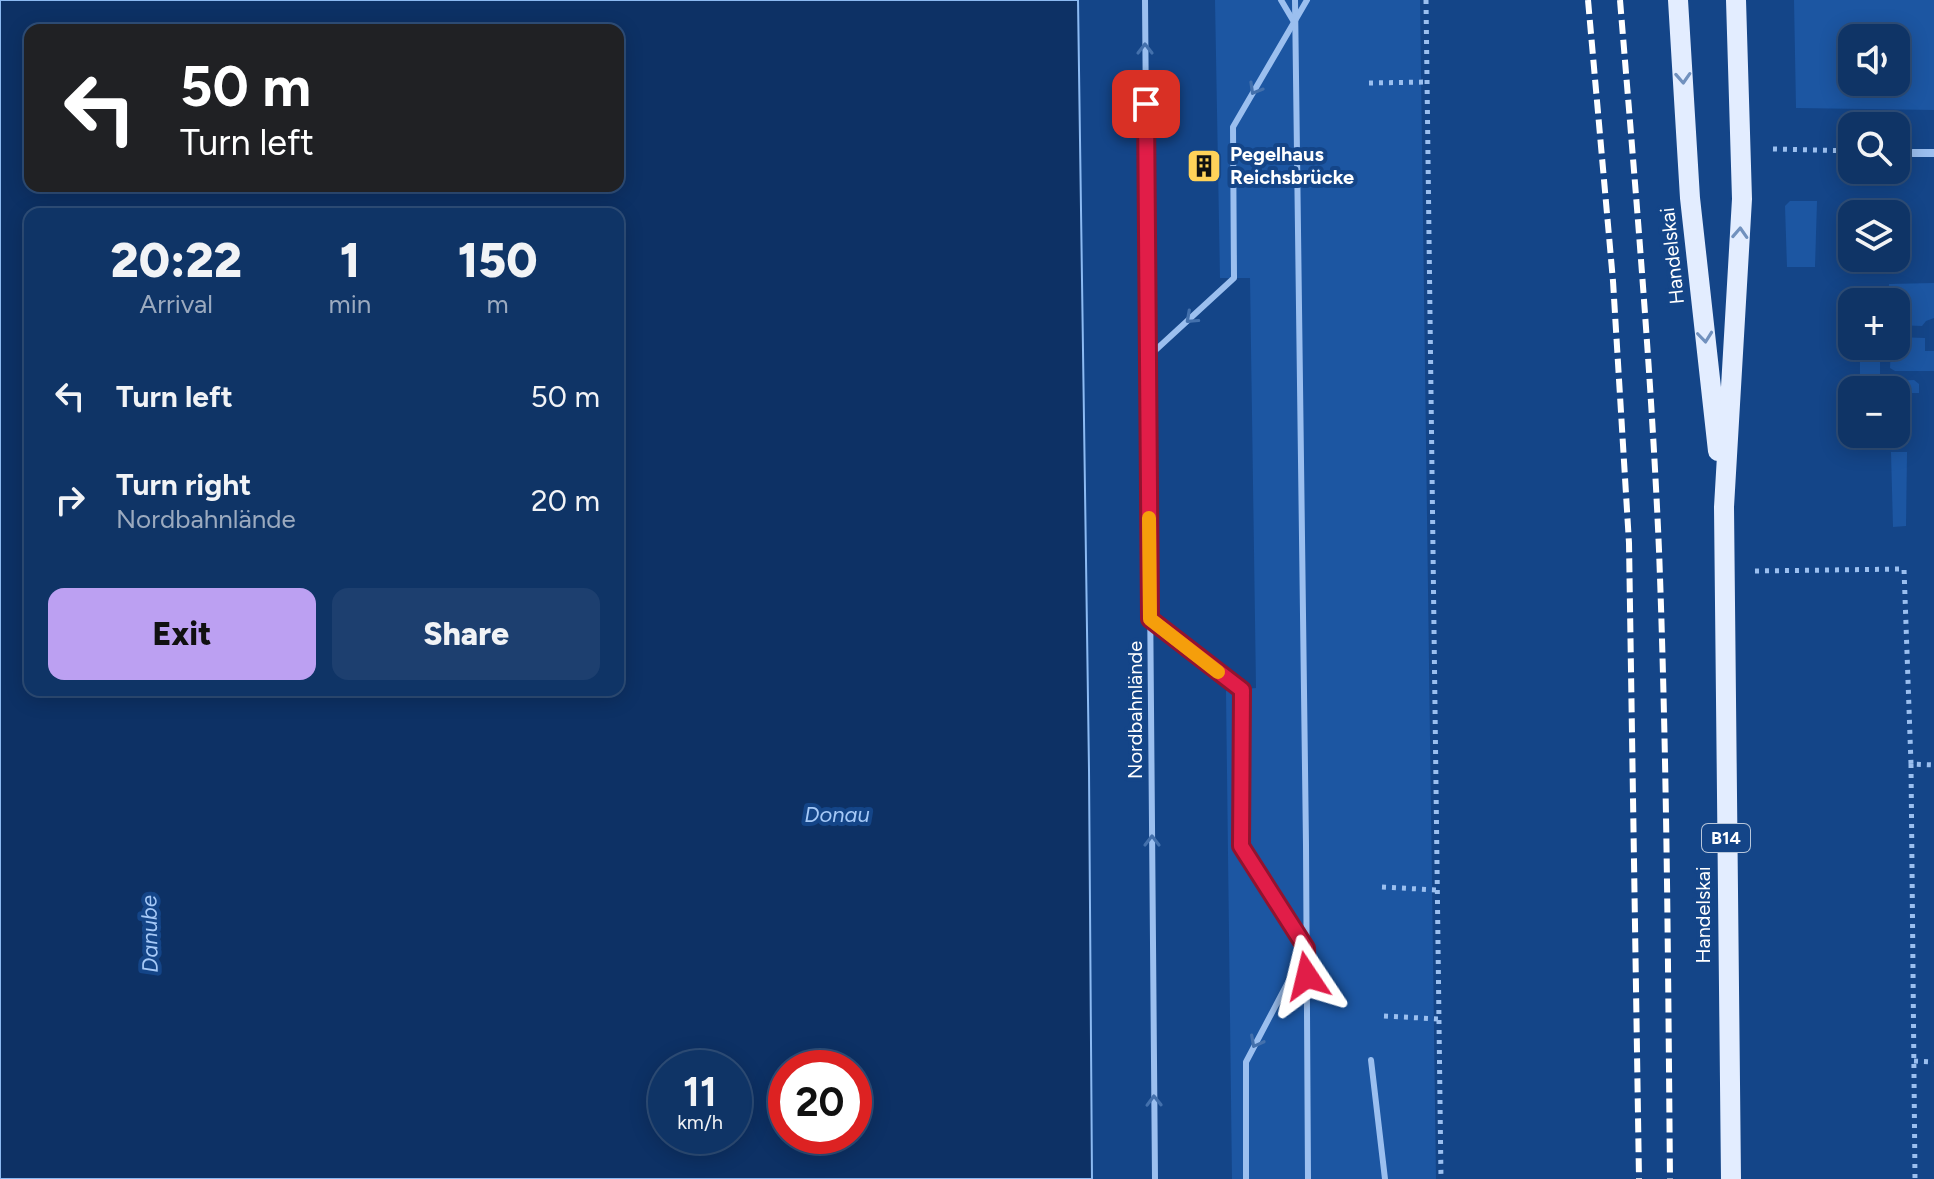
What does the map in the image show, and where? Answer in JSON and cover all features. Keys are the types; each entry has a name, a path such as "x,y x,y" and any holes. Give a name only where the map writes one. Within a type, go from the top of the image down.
{"main road":[{"name":"Handelskai","path":"1678,0 1690,198 1724,507"},
{"name":"Handelskai","path":"1731,1179 1724,507 1742,199 1736,0"}],"street":[{"path":"1913,153 1934,153"}],"lane":[{"name":"Nordbahnlände","path":"1145,0 1155,1179"},
{"path":"1281,0 1294,22"},
{"path":"1295,0 1308,1179"},
{"path":"1148,357 1234,278 1233,127 1307,0"},
{"path":"1150,619 1242,690 1241,846 1306,948"},
{"path":"1246,1179 1246,1062 1306,948"},
{"path":"1371,1060 1385,1179"}],"path":[{"path":"1426,0 1441,1179"},
{"path":"1369,83 1428,82"},
{"path":"1740,149 1838,151"},
{"path":"1724,570 1904,569 1911,764 1915,1179"},
{"path":"1911,764 1934,765"},
{"path":"1382,887 1438,890"},
{"path":"1384,1016 1439,1019"},
{"path":"1914,1061 1934,1062"}],"shaded area":[{"path":"1215,0 1420,0 1436,1179 1232,1179 1226,691 1256,688 1250,278 1220,278"},
{"path":"1794,0 1934,0 1934,110 1796,108"},
{"path":"1790,201 1817,201 1815,267 1787,267 1785,206"},
{"path":"1934,283 1934,318 1922,326 1910,326 1910,288 1889,288 1889,284"},
{"path":"1910,337 1925,338 1925,351 1934,351 1934,371 1895,371 1890,368 1890,360 1910,360"},
{"path":"1860,360 1880,360 1880,376 1860,376"},
{"path":"1910,380 1919,384 1919,393 1910,393"},
{"path":"1891,452 1907,452 1906,526 1893,527"}],"water":[{"name":"Donau","path":"0,0 1078,0 1092,1179 0,1179"}],"railway":[{"path":"1588,0 1613,281 1629,543 1639,1179"},
{"path":"1620,0 1647,343 1659,550 1670,1179"}],"slow traffic":[{"path":"1149,518 1150,619 1218,672"}],"place":[{"name":"Pegelhaus Reichsbrücke","path":"1204,166"}],"route":[{"path":"1146,104 1150,619 1242,690 1241,846 1306,948 1307,976"}],"water label":[{"name":"Danube","path":"149,934"}]}
